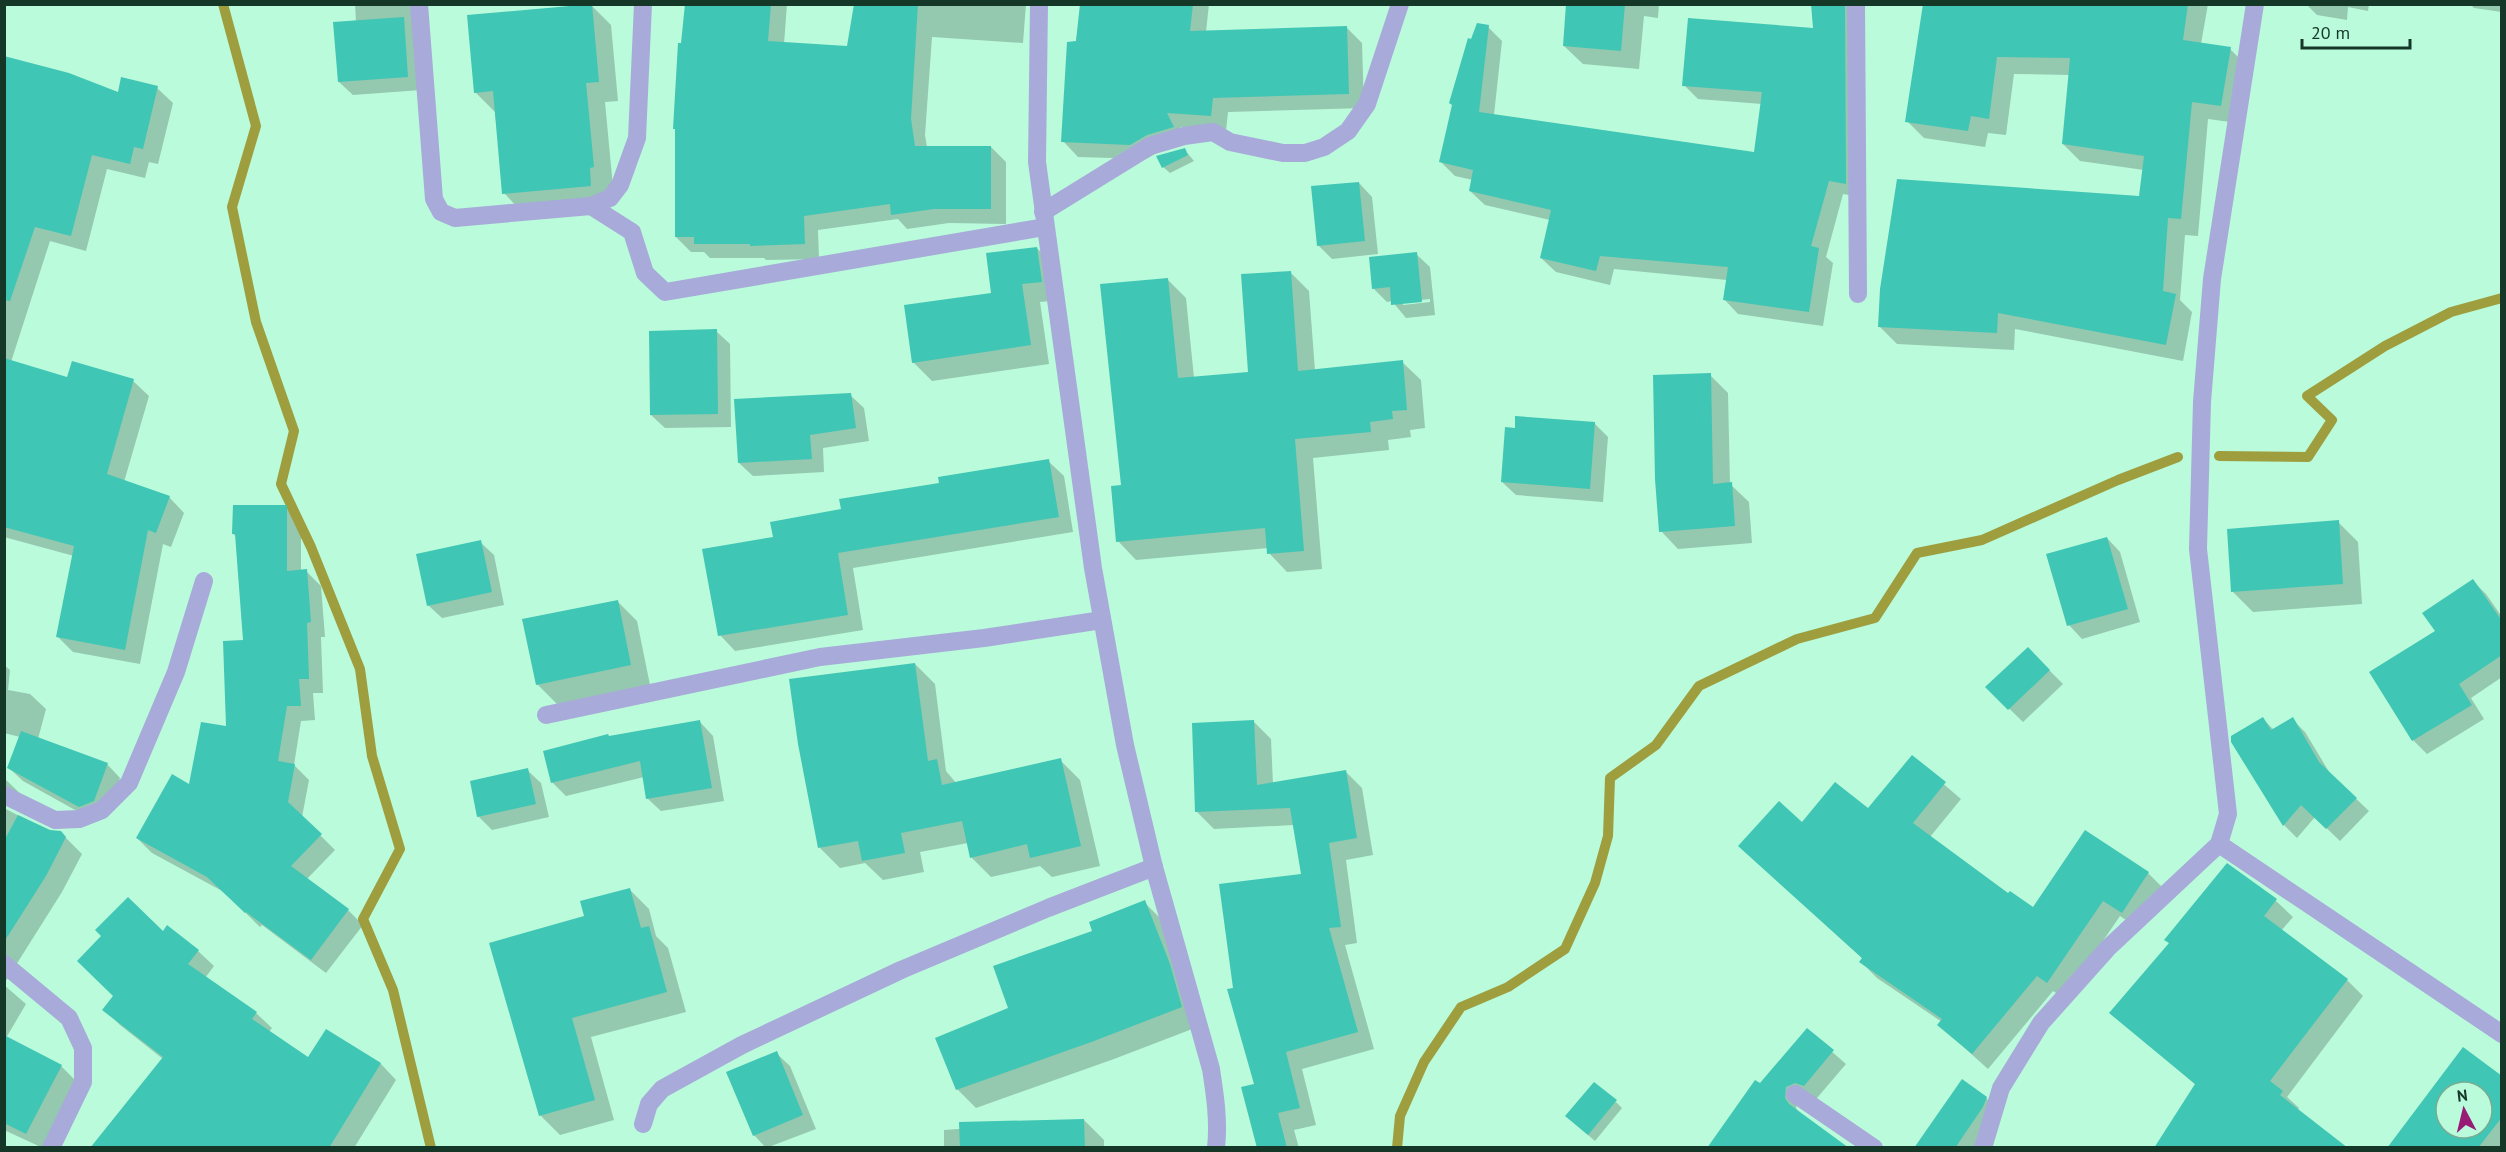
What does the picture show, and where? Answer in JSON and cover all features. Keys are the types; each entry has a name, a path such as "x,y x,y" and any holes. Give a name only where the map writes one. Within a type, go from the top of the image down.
{"street":[{"path":"419,4 434,199 441,212 456,218 591,206 610,198 620,185 637,138 643,4"},
{"path":"1039,4 1037,162 1091,556 1125,745 1154,867 1210,1068 1216,1098 1218,1132 1216,1148"},
{"path":"591,206 632,231 645,273 665,292 1044,219 1150,146 1184,136 1213,132 1230,142 1283,153 1305,153 1324,147 1348,131 1367,104 1400,4"},
{"path":"1856,4 1858,294"},
{"path":"1983,1148 2001,1088 2041,1023 2108,948 2219,844 2228,814 2198,549 2202,402 2212,279 2255,4"},
{"path":"4,795 55,820 79,819 102,810 129,783 176,672 204,581"},
{"path":"546,715 820,657 984,638 1102,620"},
{"path":"2219,844 2502,1034"},
{"path":"643,1124 649,1104 662,1089 742,1045 901,970 1048,908 1154,867"},
{"path":"4,964 69,1018 83,1048 83,1082 51,1148"},
{"path":"1795,1094 1874,1148"}],"building":[{"path":"592,4 599,82 586,83 594,167 590,168 591,186 502,194 493,91 474,93 467,15"},
{"path":"685,4 771,4 768,41 847,46 854,4 918,4 911,119 915,146 991,146 991,209 934,209 891,215 890,204 804,216 805,244 750,246 750,244 694,244 694,237 675,237 675,129 673,129 678,43 681,43"},
{"path":"1080,4 1193,4 1190,31 1347,26 1349,94 1213,98 1211,116 1167,113 1174,127 1147,135 1130,145 1061,142 1067,42 1076,41"},
{"path":"1566,4 1625,4 1621,51 1563,46"},
{"path":"1811,4 1845,4 1846,184 1829,181 1811,246 1819,248 1809,312 1723,300 1728,267 1600,256 1596,271 1540,258 1551,210 1469,191 1473,170 1439,162 1452,105 1449,103 1468,38 1471,39 1477,23 1489,25 1479,112 1754,152 1762,92 1682,86 1688,18 1813,28"},
{"path":"1923,4 2188,4 2183,40 2231,47 2221,106 2192,102 2181,219 2168,218 2163,291 2176,294 2166,345 1998,313 1997,333 1878,327 1880,289 1897,179 2139,196 2144,156 2062,144 2070,58 1997,57 1989,119 1971,116 1968,131 1905,122"},
{"path":"404,17 408,77 338,82 333,22"},
{"path":"4,56 69,73 118,92 121,77 158,86 143,149 134,147 130,164 92,155 71,236 35,227 10,301 4,300"},
{"path":"1185,148 1188,155 1162,168 1156,156"},
{"path":"1359,182 1365,241 1317,246 1311,186"},
{"path":"1037,247 1042,282 1022,284 1031,345 912,363 904,305 991,293 986,253"},
{"path":"1417,252 1422,302 1391,305 1390,287 1372,289 1369,257"},
{"path":"1291,271 1298,371 1403,360 1407,410 1392,411 1393,419 1370,422 1371,432 1295,439 1304,551 1267,554 1265,528 1116,542 1111,486 1121,485 1100,284 1168,278 1178,378 1248,372 1241,274"},
{"path":"717,329 718,414 650,415 649,331"},
{"path":"4,358 67,377 72,361 134,379 107,474 170,496 156,533 148,530 125,650 56,637 74,546 4,527"},
{"path":"1711,373 1713,484 1732,482 1735,526 1659,532 1655,479 1653,375"},
{"path":"851,393 856,428 810,435 812,459 738,463 734,399"},
{"path":"1515,416 1595,422 1590,489 1501,482 1505,427 1515,428"},
{"path":"1049,459 1059,517 838,553 848,615 718,636 702,549 773,537 770,522 841,509 839,499 939,483 938,477"},
{"path":"233,505 287,505 287,571 307,569 311,622 307,623 309,679 299,679 301,706 287,706 278,761 295,764 288,802 322,834 291,866 349,909 311,960 245,913 207,877 136,838 172,774 189,784 201,722 226,726 223,641 243,640 235,534 232,534"},
{"path":"2339,520 2343,584 2231,592 2227,529"},
{"path":"2107,537 2128,609 2067,626 2046,554"},
{"path":"481,540 492,592 427,606 416,554"},
{"path":"2473,579 2502,621 2502,655 2459,684 2472,705 2412,741 2369,672 2435,631 2422,613"},
{"path":"618,600 631,665 536,685 522,619"},
{"path":"2028,647 2050,670 2008,710 1985,687"},
{"path":"915,663 928,761 937,759 942,785 1061,758 1081,846 1030,858 1027,844 970,858 962,821 901,833 905,853 862,861 858,841 818,848 798,744 789,679"},
{"path":"2263,717 2271,730 2293,717 2319,762 2357,798 2326,829 2301,805 2283,826 2231,742 2231,736"},
{"path":"700,720 712,788 646,799 640,761 551,783 543,751 608,734 609,736"},
{"path":"1254,720 1257,785 1346,770 1357,838 1329,843 1341,927 1329,928 1358,1032 1286,1052 1300,1108 1278,1113 1287,1148 1257,1148 1241,1087 1254,1084 1227,989 1233,988 1219,884 1301,874 1290,808 1195,812 1192,723"},
{"path":"21,731 108,763 94,801 79,807 7,768"},
{"path":"1912,755 1946,782 1913,823 2008,893 2010,891 2033,907 2085,830 2149,872 2122,913 2103,901 2047,983 2037,976 1972,1054 1937,1025 1942,1019 1859,962 1862,958 1738,846 1779,801 1802,822 1835,782 1868,808"},
{"path":"528,768 536,804 477,817 470,781"},
{"path":"18,815 50,830 61,831 66,837 46,876 4,942 4,841"},
{"path":"2227,863 2277,899 2264,916 2348,979 2270,1081 2283,1091 2280,1095 2348,1148 2154,1148 2195,1084 2109,1013 2169,943 2164,940"},
{"path":"630,888 641,928 649,926 667,992 572,1018 595,1100 539,1116 489,943 584,916 580,901"},
{"path":"128,897 163,931 167,925 199,950 188,964 257,1012 252,1019 308,1057 326,1029 381,1063 329,1148 90,1148 163,1057 102,1010 113,996 77,961 101,936 95,930"},
{"path":"1145,900 1170,964 1182,1007 956,1090 935,1038 1008,1008 993,966 1092,931 1089,922"},
{"path":"1807,1028 1834,1050 1804,1086 1795,1083 1786,1087 1785,1098 1789,1104 1849,1148 1707,1148 1755,1080 1760,1083"},
{"path":"4,1035 62,1065 26,1134 4,1123"},
{"path":"2463,1047 2502,1076 2502,1117 2494,1127 2494,1080 2438,1080"},
{"path":"777,1051 803,1115 753,1136 726,1072"},
{"path":"1962,1079 1987,1097 1983,1107 1955,1148 1914,1148"},
{"path":"1594,1082 1617,1100 1588,1135 1565,1116"},
{"path":"2434,1086 2434,1140 2484,1140 2478,1148 2387,1148"},
{"path":"1084,1119 1085,1148 960,1148 959,1122"}],"waterway":[{"path":"223,4 256,126 232,207 256,322 294,431 281,484 311,547 360,669 372,756 400,849 363,919 393,990 431,1148"},
{"path":"2219,456 2308,457 2332,420 2307,396 2385,346 2451,312 2502,298"},
{"path":"1397,1148 1400,1116 1424,1062 1461,1007 1508,987 1565,949 1595,883 1608,836 1610,778 1656,745 1699,686 1797,639 1875,618 1917,553 1982,540 2118,480 2178,457"}]}
